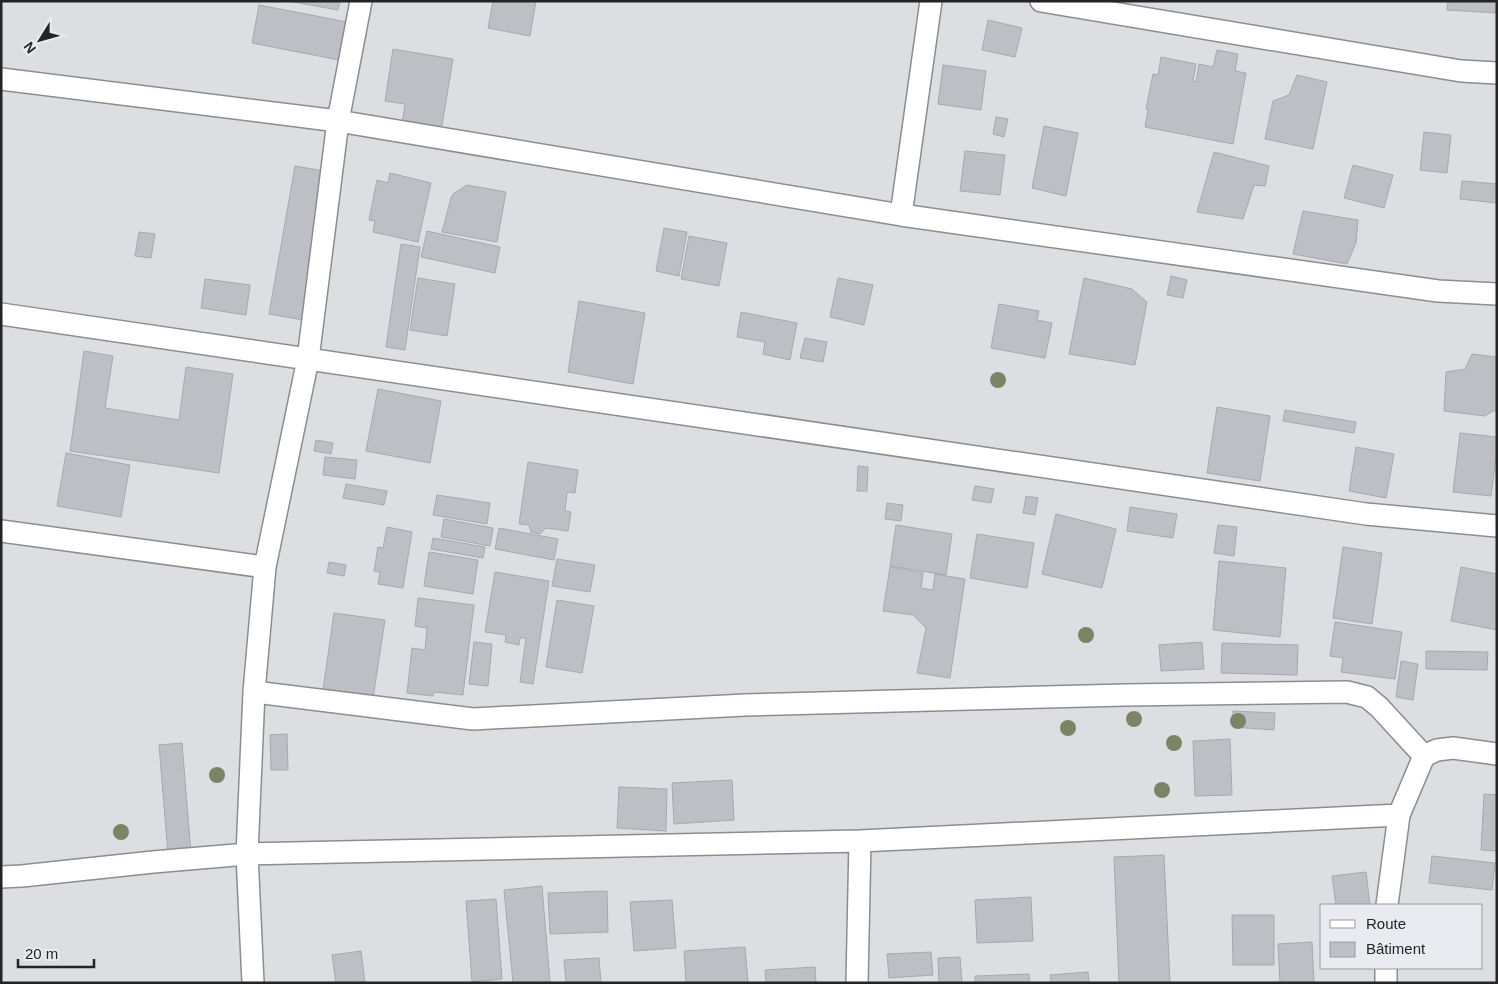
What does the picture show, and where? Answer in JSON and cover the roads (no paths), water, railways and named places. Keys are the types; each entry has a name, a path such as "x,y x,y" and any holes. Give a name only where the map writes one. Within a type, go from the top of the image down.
{"street":[{"path":"253,983 247,854 254,692 265,567 308,359 338,121 361,1"},
{"path":"901,215 931,1"},
{"path":"1041,1 1451,69 1497,73"},
{"path":"1,79 338,121 901,215 1438,291 1497,294"},
{"path":"1,314 1356,512 1497,526"},
{"path":"1,531 265,567"},
{"path":"254,692 473,719 745,705 1125,695 1347,692 1367,697 1379,707 1424,756"},
{"path":"1387,904 1399,815 1424,756 1437,750 1453,748 1497,754"},
{"path":"1,877 247,854 860,841 1399,815"},
{"path":"857,983 860,841"},
{"path":"1386,969 1386,983"}]}
